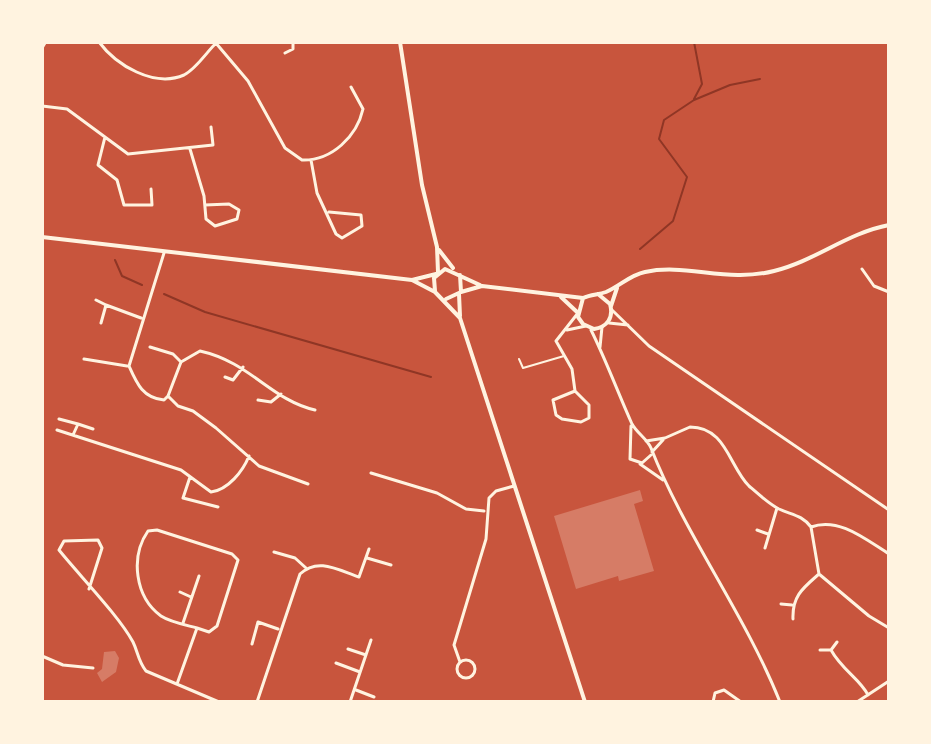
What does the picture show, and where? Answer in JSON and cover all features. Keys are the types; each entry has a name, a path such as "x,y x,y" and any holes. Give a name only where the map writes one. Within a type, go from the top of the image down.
{"street":[{"path":"99,42 108,55 139,73 164,79 186,73 216,43 248,81 285,148 302,160 311,160 349,139 359,125 363,109 351,87"},
{"path":"285,53 293,49 293,42"},
{"path":"400,42 422,185 437,247 435,292"},
{"path":"42,106 67,109 128,154 213,145 211,127"},
{"path":"105,137 98,165 117,180 125,206 152,205 151,189"},
{"path":"190,149 206,219 215,226 237,219 239,210 229,204 205,205"},
{"path":"311,160 321,206 329,212 361,215 362,226 342,238 336,234 329,212"},
{"path":"412,280 437,273 456,272 482,286 583,298 648,271 734,277 773,272 862,232 889,225"},
{"path":"42,237 412,280 443,298 460,318"},
{"path":"437,247 463,282 460,318 585,702"},
{"path":"164,253 129,366 137,384 150,397 164,400 181,362 200,351 243,367 292,404 315,410"},
{"path":"862,269 874,286 889,292"},
{"path":"443,298 482,286"},
{"path":"600,351 618,286"},
{"path":"598,294 649,346 889,510"},
{"path":"555,295 577,312 588,327 631,423 652,453 780,702"},
{"path":"575,391 559,395 553,400 554,407 562,419 581,422 589,418 591,412 575,391 565,356 556,341 567,330 583,298"},
{"path":"96,300 142,319"},
{"path":"101,323 106,305"},
{"path":"567,330 628,325"},
{"path":"150,347 173,354 181,362"},
{"path":"84,359 129,366"},
{"path":"225,377 233,380 243,367"},
{"path":"258,400 271,402 281,394"},
{"path":"168,396 259,466 308,484"},
{"path":"59,419 93,429"},
{"path":"631,423 630,459 666,483"},
{"path":"73,435 78,424"},
{"path":"629,449 635,442 665,438 690,427 709,432 730,451 749,485 777,508 797,514 811,527 819,574 869,616 889,628"},
{"path":"57,430 181,470 211,492 220,491 246,464 249,456"},
{"path":"639,464 648,460 665,438"},
{"path":"371,473 437,493 466,509 486,511"},
{"path":"190,477 183,498 218,507"},
{"path":"460,662 468,660 474,664 472,677 459,675 460,662 454,645 486,539 486,511 492,494 514,486"},
{"path":"765,548 777,508"},
{"path":"811,527 835,524 889,552"},
{"path":"152,530 232,554 238,560 217,626 209,632 197,628 161,616 140,592 136,569 145,534 152,530"},
{"path":"757,530 768,534"},
{"path":"89,589 102,548 98,540 64,541 59,550 89,589 133,642 138,661 146,671 219,702"},
{"path":"274,552 295,558 306,568 328,566 359,577 369,549"},
{"path":"366,558 391,565"},
{"path":"257,702 292,590 306,568"},
{"path":"793,619 792,605 797,594 819,574"},
{"path":"183,623 199,576"},
{"path":"180,592 192,597"},
{"path":"781,604 792,605"},
{"path":"252,644 258,622 279,629"},
{"path":"177,684 197,628"},
{"path":"350,702 371,640"},
{"path":"831,650 837,642"},
{"path":"348,649 366,655"},
{"path":"820,650 831,650"},
{"path":"831,650 841,669 859,682 868,695"},
{"path":"42,656 63,665 93,668"},
{"path":"336,663 360,672"},
{"path":"857,702 889,681"},
{"path":"356,690 374,697"},
{"path":"713,702 718,691 727,691 741,702"},
{"path":"731,695 732,702"}],"lane":[{"path":"519,359 523,368 565,356"}],"building":[{"path":"640,490 643,501 634,504 654,571 619,581 618,576 576,589 554,516"},
{"path":"115,651 119,658 116,672 102,682 97,673 102,669 104,652"}],"waterway":[{"path":"694,42 702,84 694,99"},
{"path":"640,249 673,221 687,177 659,139 664,120 694,100 730,85 760,79"},
{"path":"115,260 122,276 142,285"},
{"path":"164,294 205,312 431,377"}]}
